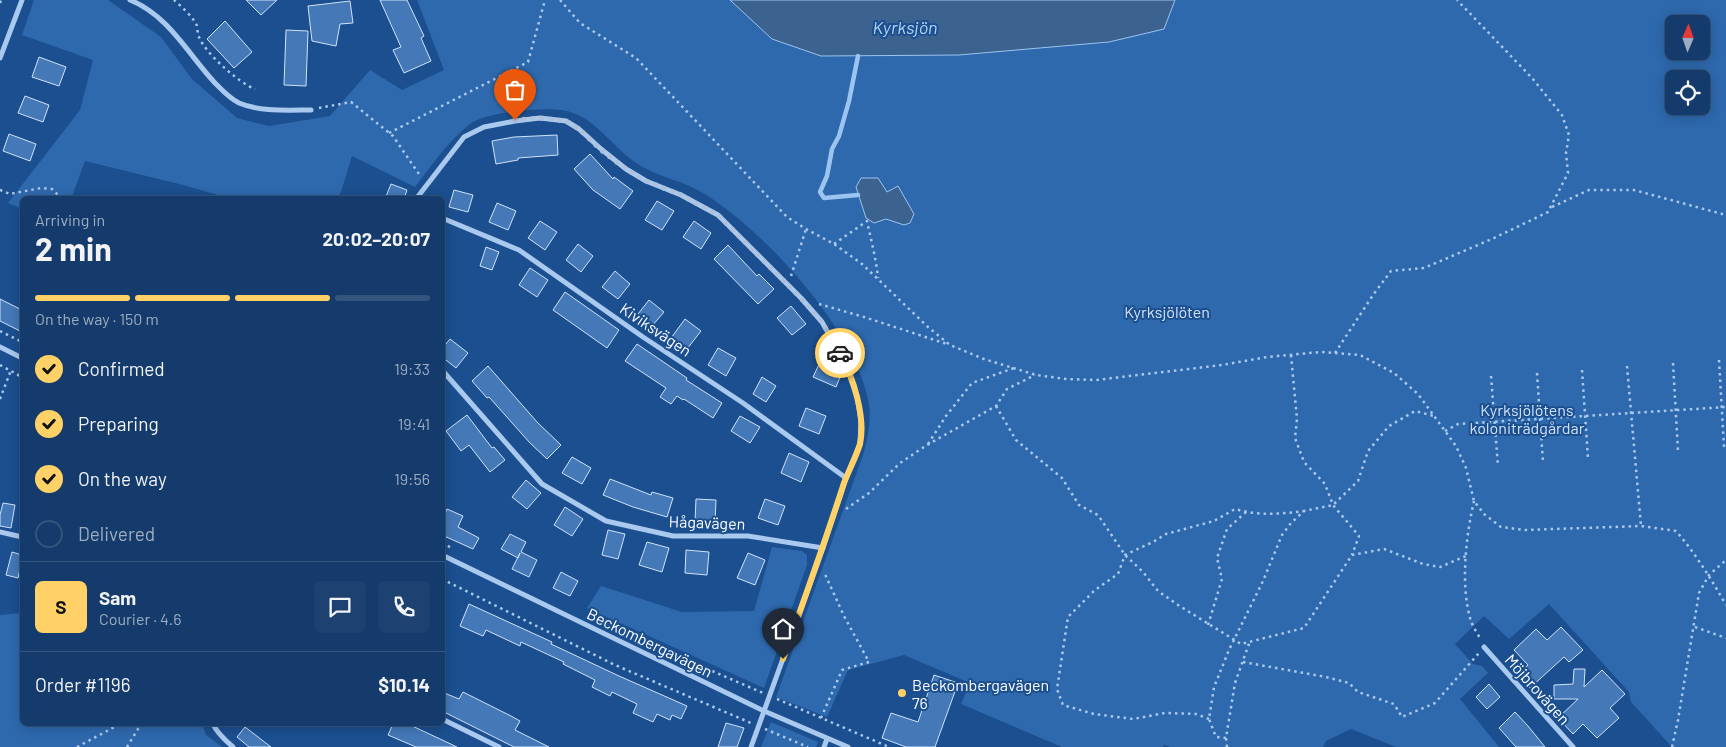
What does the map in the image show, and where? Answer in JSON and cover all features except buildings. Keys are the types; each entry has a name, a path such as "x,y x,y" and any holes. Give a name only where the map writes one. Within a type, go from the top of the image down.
{"street":[{"path":"0,58 22,0"},
{"path":"130,0 152,11 168,27 199,67 226,94 239,103 273,110 311,110"},
{"path":"418,196 464,137 484,127 515,120 540,118 566,121 579,129 601,150 626,169 646,181 681,195 718,215 788,284 822,322 845,363 857,396 861,422 860,444 846,478 823,548 751,747"},
{"name":"Kiviksvägen","path":"445,219 519,250 742,403 846,478"},
{"path":"0,347 20,357"},
{"name":"Hågavägen","path":"445,373 542,484 606,521 673,536 748,536 823,548"},
{"path":"0,532 20,537"},
{"name":"Beckombergavägen","path":"445,556 764,712 848,747"},
{"name":"Möjbrovägen","path":"1484,648 1572,747"},
{"path":"445,720 499,747"},
{"path":"215,726 234,747"},
{"path":"824,747 827,739"}],"path":[{"path":"174,0 196,24 199,37 206,50 246,86 255,89"},
{"path":"389,133 528,62 545,0"},
{"path":"560,0 580,23 636,58 787,216 806,230 834,244 862,264 928,327 950,345"},
{"path":"1335,353 1372,295 1391,271 1424,268 1492,239 1548,212 1568,173 1566,153 1569,135 1562,115 1532,78 1457,0"},
{"path":"311,110 351,102 389,133 426,185"},
{"path":"0,190 10,194 41,188 52,189 59,196"},
{"path":"1550,208 1589,190 1634,190 1726,215"},
{"path":"834,244 867,221 878,278"},
{"path":"788,284 806,230"},
{"path":"819,304 950,345 1014,368 1066,379 1096,380 1320,352 1360,355 1394,373 1418,394 1456,446 1466,468 1474,501 1484,514 1502,527 1525,530 1641,526 1676,531 1690,547 1709,575 1726,605"},
{"path":"0,331 20,341"},
{"path":"996,406 1016,440 1062,478 1079,505 1098,515 1125,555 1158,591 1208,625 1241,644 1304,628 1352,555 1359,536 1332,505 1325,484 1304,462 1295,438 1297,418 1291,355"},
{"path":"1719,360 1724,447"},
{"path":"1673,363 1678,451"},
{"path":"0,365 20,376"},
{"path":"1627,366 1641,526"},
{"path":"927,445 946,416 972,383 1014,368"},
{"path":"0,399 10,370"},
{"path":"1582,370 1588,458"},
{"path":"1537,373 1543,462"},
{"path":"833,517 870,494 900,463 927,445 996,406 1007,389 1036,374"},
{"path":"1491,376 1498,466"},
{"path":"1445,431 1458,424 1726,407"},
{"path":"1209,719 1196,714 1165,714 1133,719 1094,714 1063,705 1057,689 1068,617 1095,590 1118,574 1125,555 1166,534 1214,521 1235,509 1270,514 1304,512 1332,505 1358,481 1368,451 1389,426 1415,411 1436,417"},
{"path":"1243,662 1349,683 1358,692 1394,704 1402,716 1435,703 1484,648 1471,621 1466,592 1466,556 1469,521 1474,501"},
{"path":"1208,625 1222,579 1217,558 1227,529 1246,512"},
{"path":"1226,738 1216,737 1209,719 1214,687 1282,534 1304,512"},
{"path":"445,544 460,552"},
{"path":"1352,555 1384,549 1423,564 1440,567 1466,556"},
{"path":"1672,747 1700,594 1709,575 1726,560"},
{"path":"821,718 842,670 869,662 844,616 823,571"},
{"path":"445,580 614,665 808,747"},
{"path":"600,619 666,651 889,747"},
{"path":"1695,627 1726,638"},
{"path":"1227,747 1226,738 1235,683 1250,641"},
{"path":"77,747 116,726"},
{"path":"127,747 140,726"}],"green space":[{"name":"Kyrksjölöten","path":"34,0 108,0 161,37 192,79 237,118 269,126 330,116 370,70 402,90 444,70 417,0 1726,0 1726,747 1672,747 1631,702 1629,692 1549,604 1509,639 1484,616 1455,644 1473,664 1482,666 1488,673 1460,699 1499,747 1396,747 1351,729 1326,741 1323,747 1171,747 1164,745 1163,747 1062,747 961,704 970,683 904,655 848,670 827,717 776,697 863,455 868,435 870,413 868,399 859,371 845,342 826,313 803,284 753,231 703,193 641,166 585,119 574,113 553,109 528,110 488,116 477,120 470,124 447,146 415,187 352,156 338,196 222,196 85,161 72,196 20,196 20,208 8,203 80,110 93,60 22,35"},
{"path":"772,547 802,551 807,555 807,565 764,688 587,608 601,586 682,612 754,611"},
{"path":"20,613 20,726 203,726 206,735 222,747 0,747 0,615"},
{"path":"771,722 818,742 816,747 761,747"}],"water":[{"name":"Kyrksjön","path":"730,0 1175,0 1164,29 1109,42 959,55 821,56 772,39"},
{"path":"861,178 878,178 887,192 898,186 914,214 910,223 904,225 886,219 874,223 866,218 856,187"}],"waterway":[{"path":"858,56 849,101 839,136 832,149 827,176 820,192 824,198 858,195"}],"way so far":[{"path":"515,120 540,118 566,121 579,129 601,150 626,169 646,181 681,195 718,215 801,298 822,322 840,353"}],"place":[{"name":"Beckombergavägen 76","path":"902,693"}],"route":[{"path":"783,659 846,478 860,444 861,422 857,396 840,353"}],"park label":[{"name":"Kyrksjölötens koloniträdgårdar","path":"1527,418"}]}
